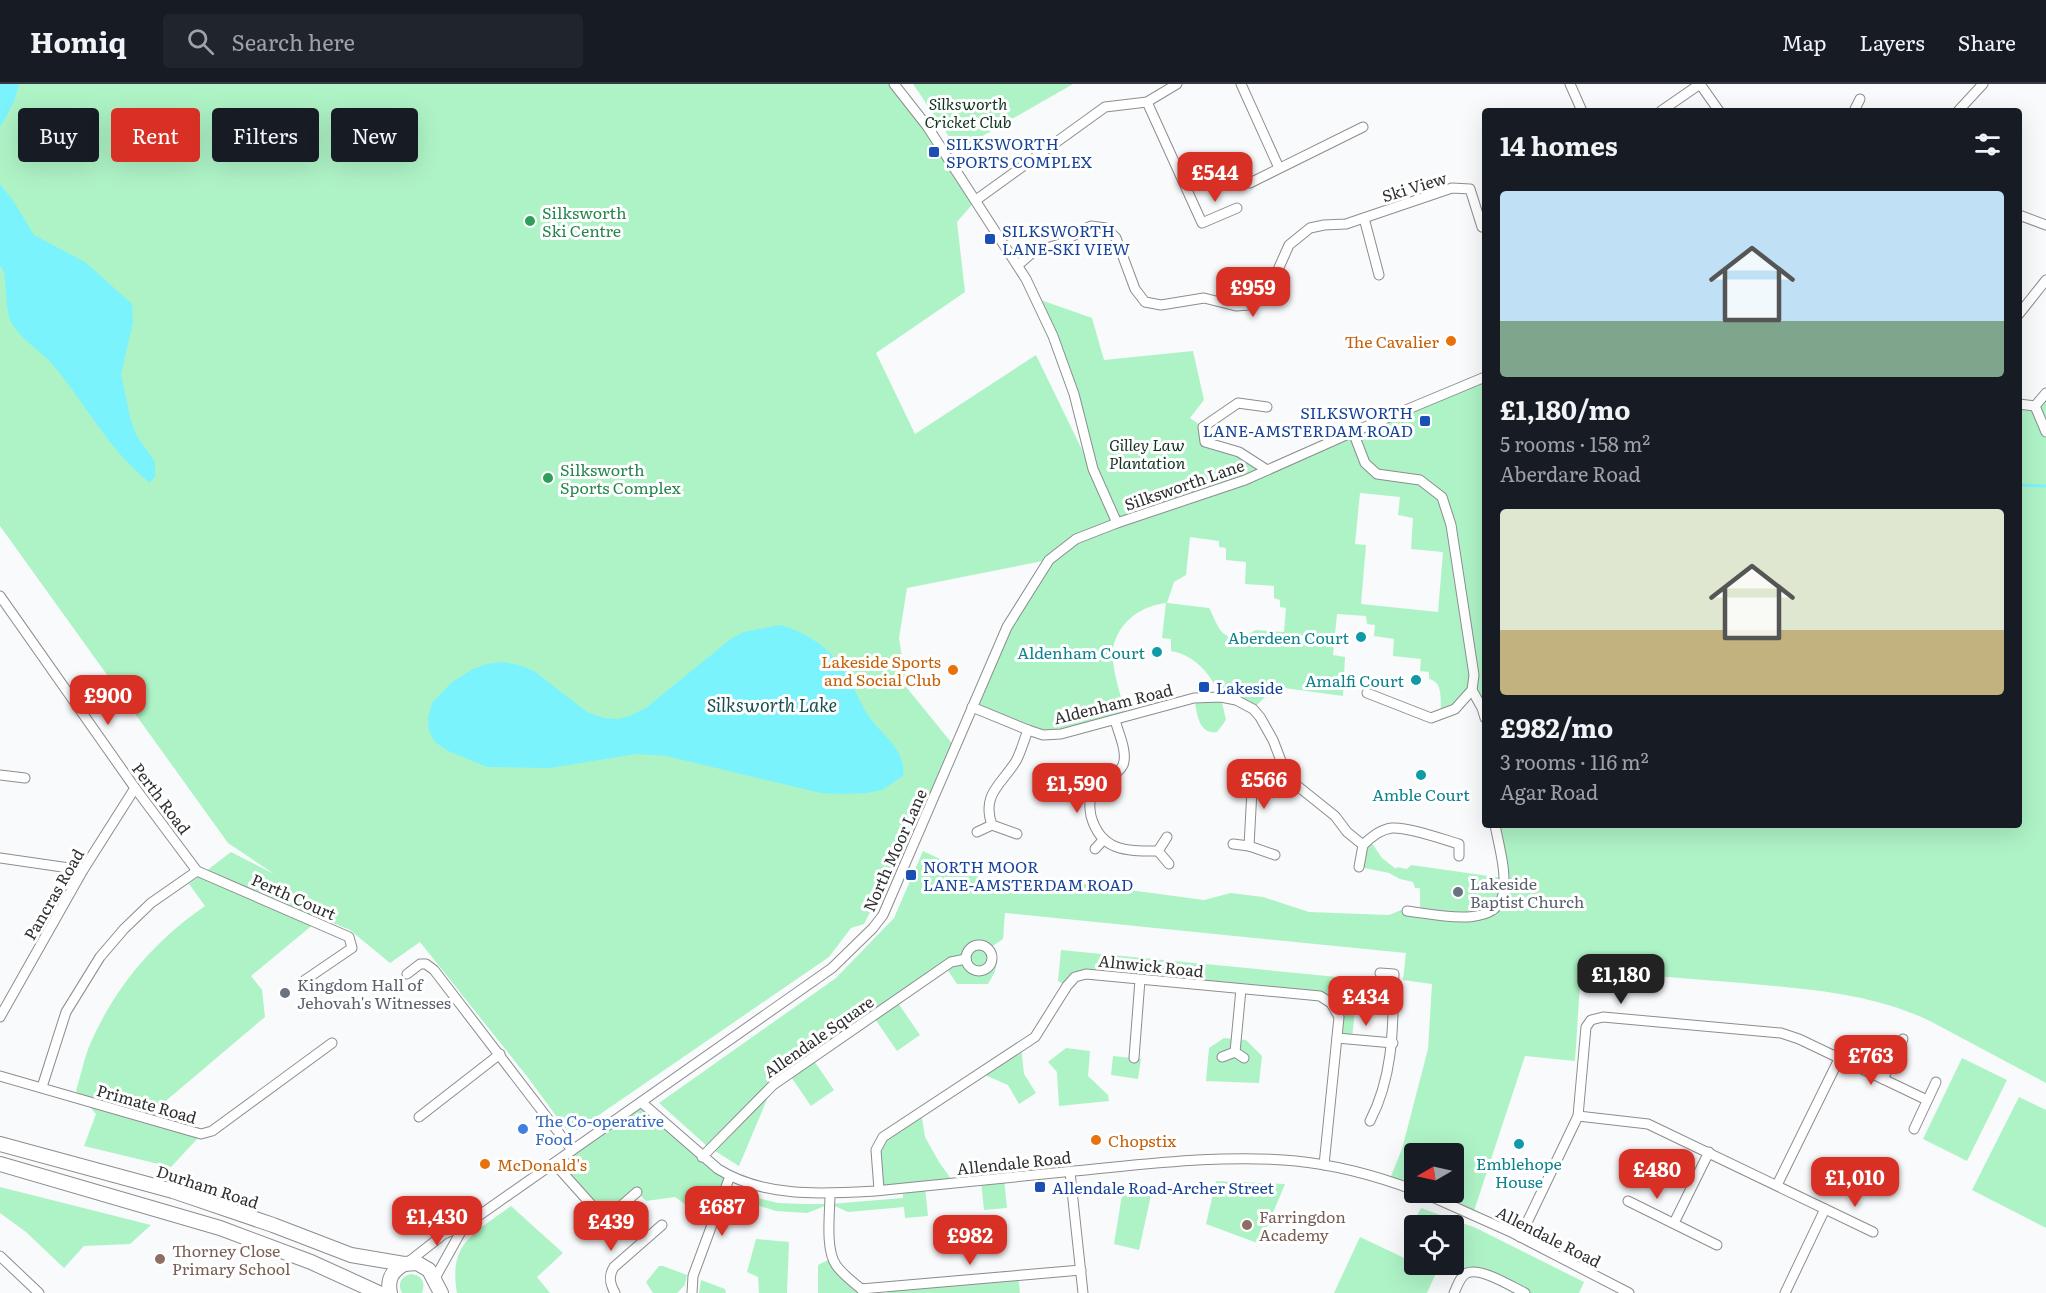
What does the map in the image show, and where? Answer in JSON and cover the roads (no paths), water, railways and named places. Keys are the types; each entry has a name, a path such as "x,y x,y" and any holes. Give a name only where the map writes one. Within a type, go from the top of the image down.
{"highway":[{"name":"Durham Road","path":"0,1144 182,1194 252,1217 351,1255 417,1263 429,1270 436,1287"},
{"path":"0,1164 220,1228 317,1264 380,1293"},
{"path":"390,1293 390,1278 393,1272 406,1263"}],"street":[{"name":"Silksworth Lane","path":"894,84 927,126 1018,265 1053,336 1074,394 1093,470 1118,523 1245,480 1482,378"},
{"path":"976,200 1105,107 1147,102 1177,84"},
{"path":"1241,84 1279,168"},
{"path":"1570,84 1581,108"},
{"path":"1665,108 1700,84 1717,108"},
{"path":"1961,108 1983,84"},
{"path":"1856,108 1860,99"},
{"path":"1147,102 1202,223 1237,208"},
{"path":"1250,183 1363,127"},
{"name":"Ski View","path":"1018,265 1034,252 1059,244 1091,226 1106,228 1116,238 1135,289 1144,302 1161,305 1204,298 1236,306 1249,305 1261,300 1269,290 1289,245 1310,228 1346,224 1452,188 1470,189 1482,227"},
{"path":"2022,216 2046,225"},
{"name":"Ski View","path":"1364,218 1379,274"},
{"path":"2022,310 2046,280"},
{"path":"2035,406 2046,393"},
{"path":"1267,407 1238,403 1203,427 1205,442 1239,452 1267,471"},
{"path":"2022,404 2035,406"},
{"path":"2035,406 2046,432"},
{"path":"1353,432 1365,463 1377,474 1420,480 1442,497 1451,525 1474,675 1472,690 1455,709 1431,717 1367,693"},
{"name":"North Moor Lane","path":"406,1263 444,1234 464,1226 832,968 873,928 883,915 1007,627 1049,560 1076,539 1118,523"},
{"name":"Perth Road","path":"0,596 3,605 197,871"},
{"path":"1472,690 1482,708"},
{"name":"Aldenham Road","path":"972,706 1043,735 1061,734 1194,698 1236,700 1253,709 1260,717 1273,740 1283,766"},
{"path":"1115,720 1124,754 1124,763 1117,772 1097,787 1090,801 1092,819 1109,844 1125,850 1158,851 1169,864"},
{"path":"992,825 988,815 991,796 1017,759 1028,730"},
{"path":"1249,846 1251,790 1261,776 1283,766 1295,784 1335,816 1347,832 1363,845"},
{"path":"0,775 25,778"},
{"name":"Pancras Road","path":"0,1017 83,870 135,788"},
{"path":"977,832 992,825 1017,834"},
{"path":"1359,867 1363,845 1380,831 1392,828 1459,844"},
{"path":"1407,911 1474,918 1492,910 1503,896 1504,878 1496,828"},
{"path":"1459,856 1459,844 1467,836"},
{"path":"1158,851 1167,837"},
{"path":"1095,849 1104,839"},
{"path":"1233,844 1249,846 1275,855"},
{"path":"0,858 83,870"},
{"path":"42,1088 66,1012 100,957 151,903 197,871"},
{"name":"Perth Court","path":"197,871 349,937 352,948 305,980"},
{"name":"Allendale Square","path":"702,1156 772,1085 951,962 966,959"},
{"path":"407,974 420,964 426,964 434,970 573,1150"},
{"path":"1371,1121 1380,1101 1393,1043 1394,974 1380,973"},
{"name":"Alnwick Road","path":"879,1190 876,1150 884,1137 1035,1037 1075,977 1086,974 1320,996 1331,1003 1339,1017 1324,1165"},
{"path":"1134,1058 1140,980"},
{"path":"1235,1052 1241,989"},
{"path":"1520,1237 1578,1116 1586,1027 1591,1020 1603,1017 1781,1033 1799,1039 1928,1100"},
{"path":"1337,1038 1393,1043"},
{"path":"1883,1079 1903,1039"},
{"name":"Primate Road","path":"0,1076 201,1134 212,1131 332,1042"},
{"path":"1222,1057 1235,1052"},
{"path":"1235,1052 1244,1058"},
{"path":"418,1117 500,1054"},
{"path":"1777,1185 1839,1059"},
{"path":"1914,1129 1936,1082"},
{"name":"Allendale Road","path":"641,1102 702,1156 730,1176 779,1191 830,1194 1183,1161 1248,1159 1324,1165 1404,1186"},
{"path":"1578,1116 1648,1124 1873,1232"},
{"path":"1674,1223 1709,1152"},
{"path":"554,1163 605,1220 637,1192"},
{"path":"1070,1172 1083,1293"},
{"path":"692,1293 693,1276 730,1176"},
{"path":"830,1194 832,1258 842,1272 864,1291 1081,1270"},
{"path":"1628,1202 1718,1245"},
{"name":"Allendale Road","path":"1447,1203 1520,1237 1629,1293"},
{"path":"1785,1293 1825,1209"},
{"path":"615,1293 611,1286 610,1273 662,1225"},
{"name":"North Moor Lane","path":"436,1287 464,1226"},
{"path":"0,1256 39,1293"},
{"path":"1454,1293 1462,1278 1467,1274 1477,1272 1525,1293"}],"water":[{"path":"0,84 19,84 14,102 0,127"},
{"path":"0,184 34,235 85,262 132,304 133,323 121,374 131,421 137,436 155,462 155,476 150,483 122,457 53,365 20,334 11,322 4,272 0,266"},
{"name":"Silksworth Lake","path":"780,625 810,638 835,659 875,725 898,751 903,776 882,790 840,794 821,793 666,756 636,754 550,768 487,767 446,750 435,742 429,731 428,718 432,703 452,682 473,669 487,664 503,662 534,671 587,712 604,718 617,719 630,716 647,707 732,638 744,632"}],"waterway":[{"path":"2022,485 2046,486"}],"place":[{"name":"SILKSWORTH SPORTS COMPLEX","path":"934,152"},
{"name":"Silksworth Ski Centre","path":"530,221"},
{"name":"SILKSWORTH LANE-SKI VIEW","path":"990,239"},
{"name":"The Cavalier","path":"1451,341"},
{"name":"SILKSWORTH LANE-AMSTERDAM ROAD","path":"1425,421"},
{"name":"Silksworth Sports Complex","path":"548,478"},
{"name":"Aberdeen Court","path":"1361,637"},
{"name":"Aldenham Court","path":"1157,652"},
{"name":"Lakeside Sports and Social Club","path":"953,670"},
{"name":"Amalfi Court","path":"1416,680"},
{"name":"Lakeside","path":"1204,687"},
{"name":"Amble Court","path":"1421,775"},
{"name":"NORTH MOOR LANE-AMSTERDAM ROAD","path":"911,875"},
{"name":"Lakeside Baptist Church","path":"1458,892"},
{"name":"Kingdom Hall of Jehovah's Witnesses","path":"285,993"},
{"name":"The Co-operative Food","path":"523,1129"},
{"name":"Chopstix","path":"1096,1140"},
{"name":"Emblehope House","path":"1519,1144"},
{"name":"McDonald's","path":"485,1164"},
{"name":"Allendale Road-Archer Street","path":"1040,1187"},
{"name":"Farringdon Academy","path":"1247,1225"},
{"name":"Thorney Close Primary School","path":"160,1259"}],"park label":[{"name":"Silksworth Cricket Club","path":"968,112"},
{"name":"Gilley Law Plantation","path":"1147,453"}]}
